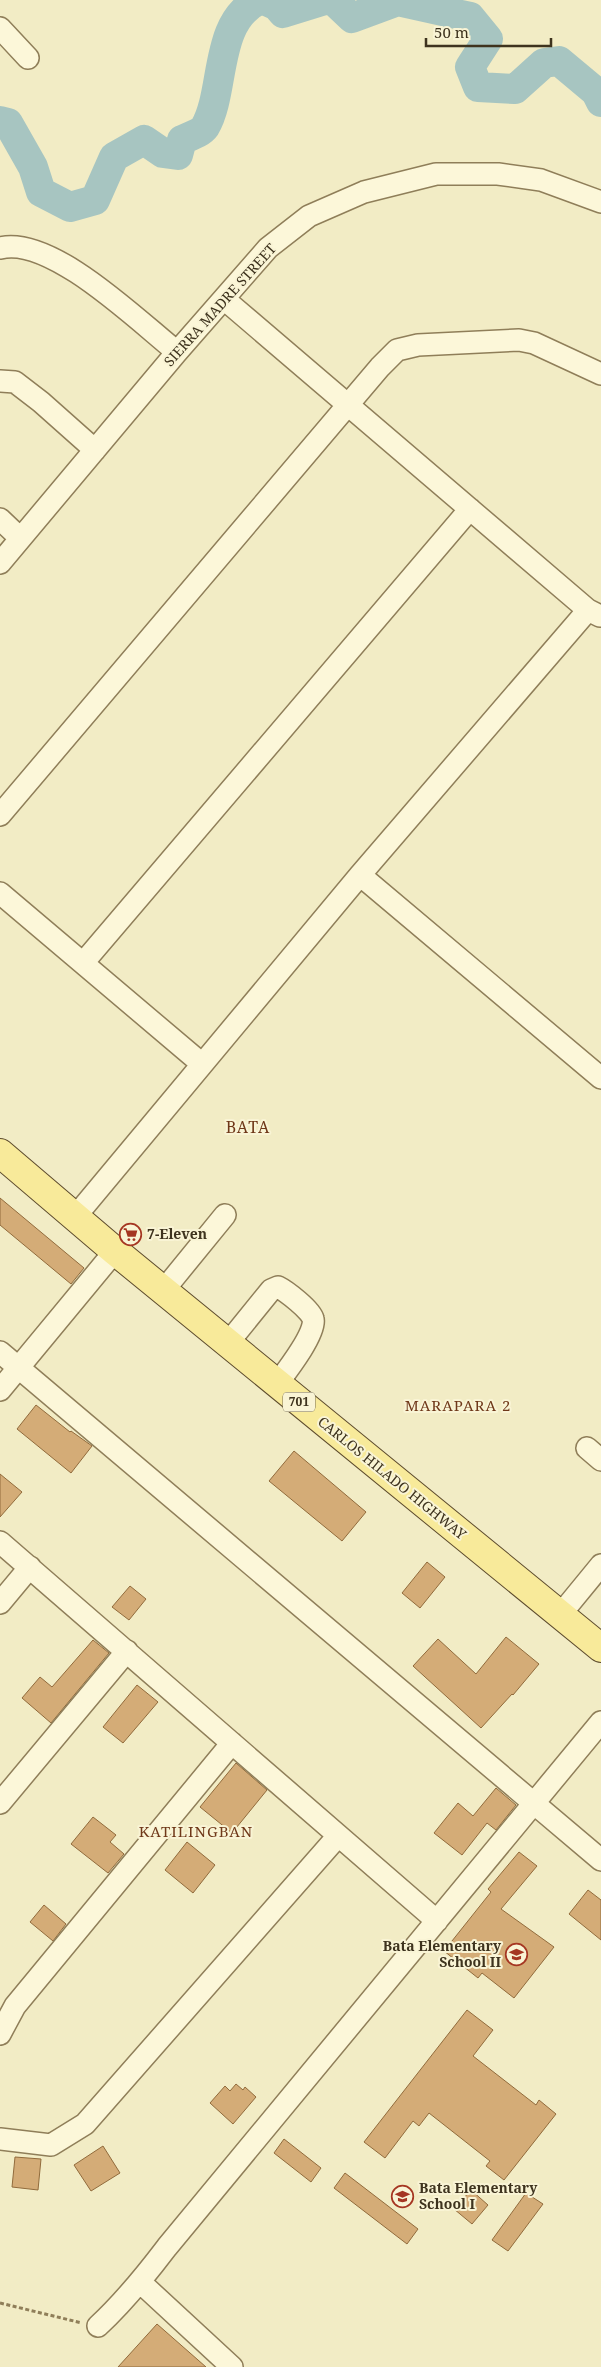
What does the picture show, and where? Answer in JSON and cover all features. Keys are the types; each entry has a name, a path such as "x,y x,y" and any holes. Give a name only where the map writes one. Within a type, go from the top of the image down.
{"main road":[{"name":"CARLOS HILADO HIGHWAY","path":"0,1152 163,1291 601,1648"}],"street":[{"path":"0,28 28,58"},
{"name":"SIERRA MADRE STREET","path":"0,563 176,352 268,248 309,216 364,192 436,174 498,174 541,180 601,202"},
{"path":"0,248 10,246 40,253 78,271 176,352"},
{"path":"75,1217 360,875 595,613 224,299"},
{"path":"0,815 380,366 397,350 418,345 519,340 534,343 601,374"},
{"path":"0,382 16,382 95,450"},
{"path":"83,963 470,509"},
{"path":"0,519 20,538"},
{"path":"360,875 601,1078"},
{"path":"0,893 202,1064"},
{"path":"163,1291 225,1215"},
{"path":"0,1390 115,1251"},
{"path":"228,1343 271,1290 278,1287 286,1291 311,1314 313,1325 296,1357 277,1384"},
{"path":"0,1352 601,1860"},
{"path":"0,1542 437,1921"},
{"path":"560,1615 601,1565"},
{"path":"0,1604 30,1567"},
{"path":"0,1803 126,1651"},
{"path":"98,2326 123,2303 166,2248 601,1722"},
{"path":"0,2034 15,2006 232,1743"},
{"path":"0,2139 51,2145 85,2124 338,1836"},
{"path":"140,2282 232,2367"}],"path":[{"path":"0,2303 98,2326"}],"building":[{"path":"0,1198 84,1268 71,1284 0,1225"},
{"path":"36,1405 70,1432 92,1446 71,1473 17,1429"},
{"path":"294,1451 366,1512 342,1541 269,1481"},
{"path":"0,1474 22,1492 0,1517"},
{"path":"427,1562 445,1577 420,1608 402,1593"},
{"path":"130,1586 146,1599 129,1620 112,1607"},
{"path":"506,1637 539,1664 513,1695 481,1728 413,1666 438,1639 476,1674"},
{"path":"93,1640 109,1653 51,1723 22,1698 40,1677 52,1687"},
{"path":"137,1685 158,1702 123,1743 103,1727"},
{"path":"236,1763 267,1790 232,1833 200,1807"},
{"path":"496,1788 516,1805 496,1830 487,1823 462,1855 434,1833 458,1803 473,1816"},
{"path":"93,1817 116,1835 110,1842 124,1854 108,1873 71,1844"},
{"path":"187,1842 215,1865 193,1893 165,1870"},
{"path":"519,1852 537,1866 501,1909 554,1947 514,1998 482,1973 478,1978 444,1951 491,1892 488,1889"},
{"path":"588,1890 601,1900 601,1940 569,1914"},
{"path":"44,1905 66,1924 53,1941 30,1922"},
{"path":"467,2010 493,2030 473,2056 536,2105 539,2100 556,2114 504,2180 486,2166 490,2161 429,2113 419,2126 413,2121 385,2158 364,2142"},
{"path":"236,2084 243,2090 245,2087 256,2097 233,2124 210,2103 225,2086 230,2091"},
{"path":"284,2139 321,2168 311,2182 274,2153"},
{"path":"103,2146 120,2173 91,2191 74,2165"},
{"path":"15,2157 41,2159 38,2190 12,2187"},
{"path":"345,2173 418,2229 407,2244 334,2188"},
{"path":"471,2190 488,2205 472,2224 454,2209"},
{"path":"526,2193 543,2204 508,2251 492,2240"},
{"path":"157,2324 206,2367 118,2367"}],"waterway":[{"path":"0,121 8,123 33,167 41,192 70,207 95,200 114,157 144,140 163,153 178,155 182,140 198,133 205,127 216,95 227,40 234,24 244,10 259,0"},
{"path":"264,0 277,6 283,13 325,0"},
{"path":"333,0 352,18 398,1 470,17 488,39 470,67 478,87 515,89 544,63 559,61 596,92 601,102"}],"place":[{"name":"7-Eleven","path":"131,1234"},
{"name":"Bata Elementary School II","path":"517,1954"},
{"name":"Bata Elementary School I","path":"403,2196"}],"district":[{"name":"BATA","path":"248,1127"},
{"name":"MARAPARA 2","path":"458,1406"},
{"name":"KATILINGBAN","path":"196,1832"}]}
